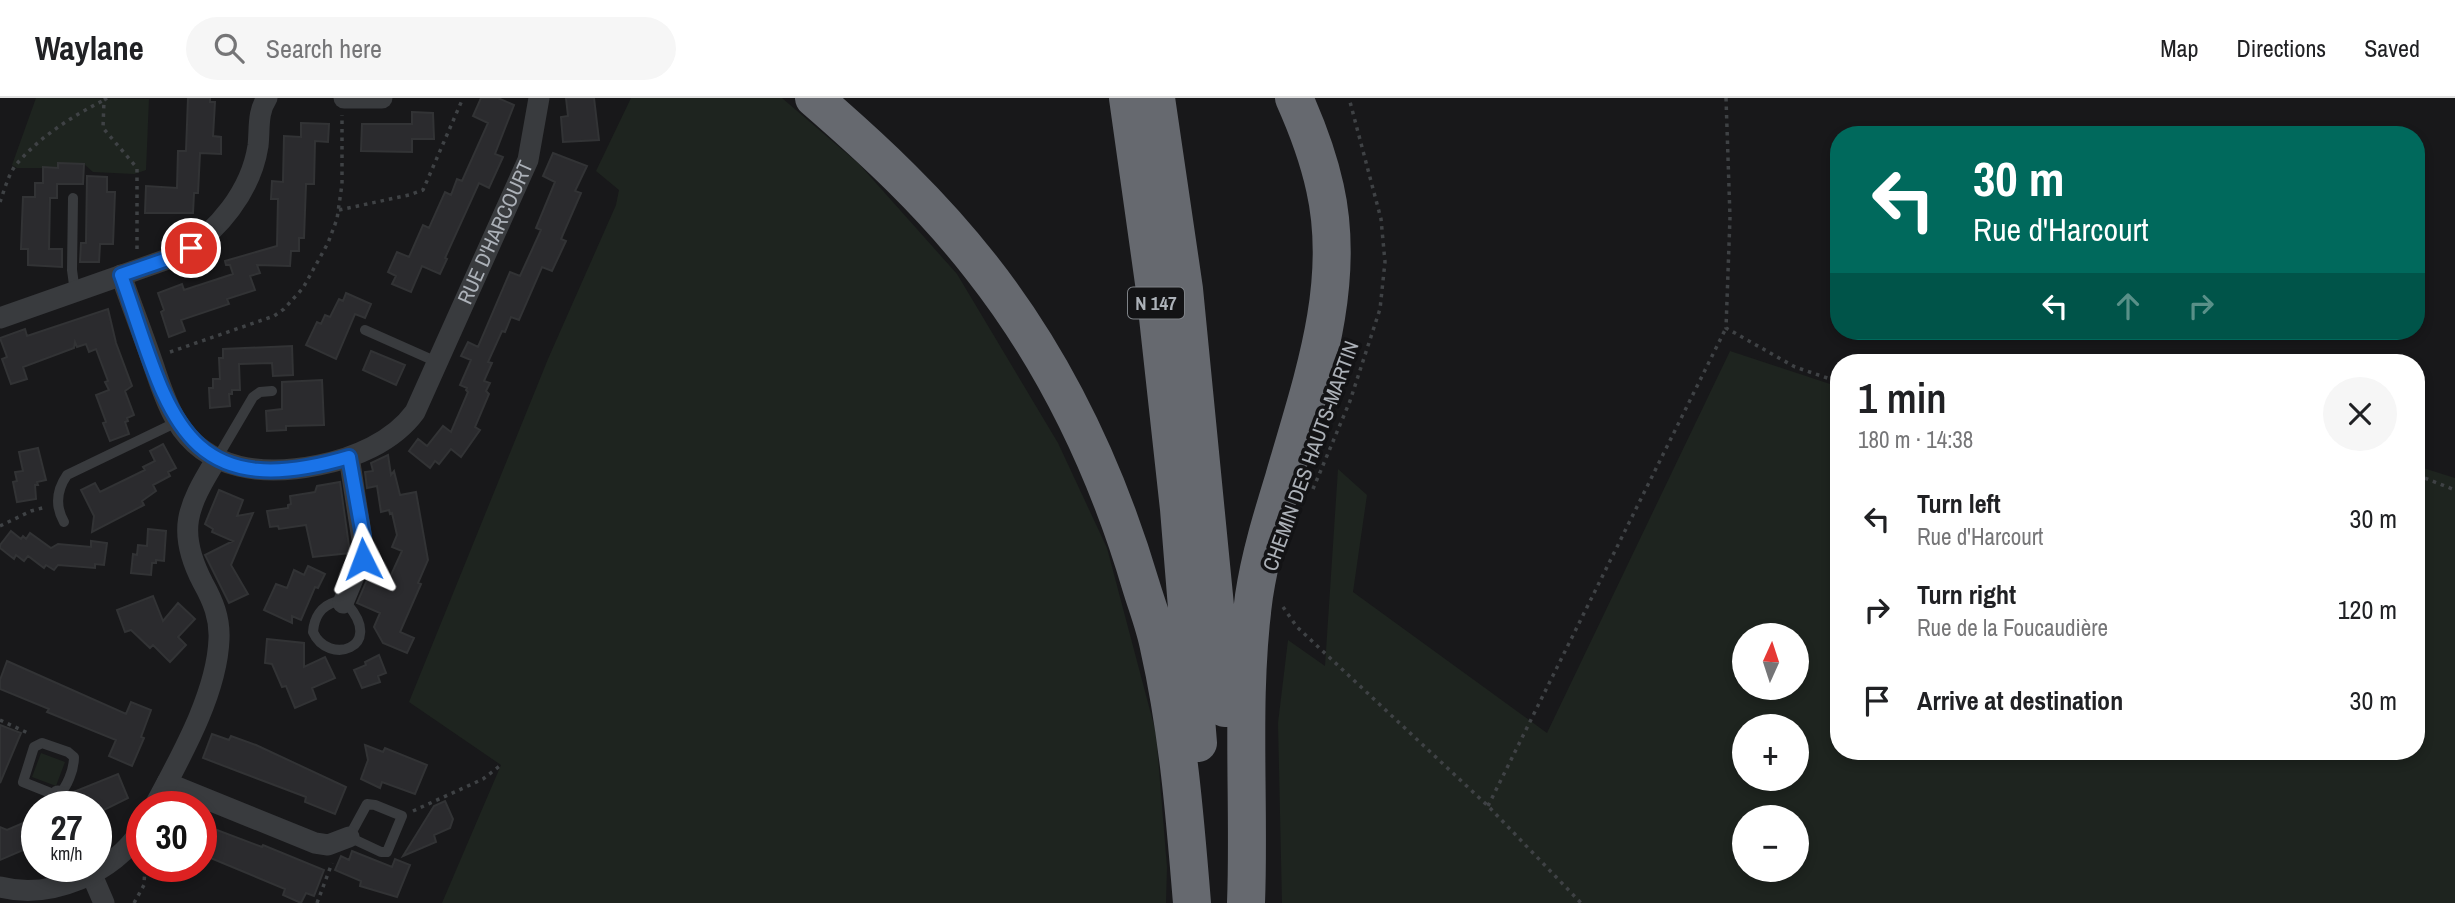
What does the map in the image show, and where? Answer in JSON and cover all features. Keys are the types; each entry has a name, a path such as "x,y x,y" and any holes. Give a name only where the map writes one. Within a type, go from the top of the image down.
{"highway":[{"path":"814,98 859,136 926,202 981,266 1026,329 1067,400 1102,473 1132,554 1159,645 1179,752 1192,903"},
{"name":"N 147","path":"1128,98 1154,290 1185,578 1201,787 1204,903"},
{"name":"N 147","path":"1156,98 1184,289 1207,507 1232,792 1238,903"},
{"path":"1246,903 1247,665 1254,594 1267,534 1322,345 1330,295 1331,242 1326,190 1312,139 1293,98"}],"street":[{"path":"0,318 179,255 204,239 230,209 252,170 258,147 261,108 267,98"},
{"path":"343,104 382,98"},
{"name":"RUE D'HARCOURT","path":"129,272 151,359 166,401 177,422 196,444 216,460 238,468 254,470 312,467 349,457 388,438 408,422 415,412 528,160 539,98"},
{"path":"342,603 364,552 349,457"},
{"path":"163,791 206,696 218,648 218,617 190,554 186,530 197,495 216,460"},
{"path":"167,783 315,843 322,845 342,840"},
{"path":"112,862 126,848"},
{"path":"0,887 27,890 47,888 62,882"},
{"path":"94,882 104,903"}],"lane":[{"path":"74,198 72,270 75,292"},
{"path":"365,330 437,362"},
{"path":"216,460 253,397 260,392 272,391"},
{"path":"64,522 58,505 61,484 67,475 177,422"},
{"path":"342,603 356,614 362,627 357,642 346,650 339,650 315,637 313,627 323,607 327,604 342,603"},
{"path":"41,791 23,782 34,747 38,744 47,744 74,757 64,791"},
{"path":"367,804 401,816 387,852 342,840 367,804"}],"path":[{"path":"339,210 422,190 463,98"},
{"name":"CHEMIN DES HAUTS-MARTIN","path":"1312,490 1350,401 1380,309 1385,262 1381,219 1349,98"},
{"path":"1488,806 1726,328 1730,217 1726,98"},
{"path":"106,99 103,128 137,169 129,272"},
{"path":"0,202 15,167 37,145 60,125 106,99"},
{"path":"151,359 274,316 303,288 328,243 339,210 343,104"},
{"path":"1726,328 1795,367 1830,379"},
{"path":"2425,478 2455,490"},
{"path":"0,527 31,511 58,505"},
{"name":"CHEMIN DES HAUTS-MARTIN","path":"1282,597 1283,607 1297,626 1488,806 1581,903"},
{"path":"0,720 28,732 38,744"},
{"path":"401,816 483,779 501,765"},
{"path":"317,903 342,840"},
{"path":"134,903 144,882"}],"shaded area":[{"path":"36,98 149,99 146,170 134,174 93,172 84,164 58,163 58,168 17,168 12,165"},
{"path":"631,98 782,98 859,164 957,274 1058,443 1107,548 1156,733 1167,867 1166,903 442,903 501,765 409,702 548,359 616,205 619,190 596,171"},
{"path":"1730,351 1830,384 1830,760 2425,760 2425,469 2455,478 2455,903 1282,903 1278,723 1288,640 1325,666 1338,469 1367,495 1353,592 1547,733"},
{"path":"41,753 65,762 56,786 32,777"}],"building":[{"path":"188,98 210,98 210,102 215,102 213,136 221,137 221,154 200,153 198,193 194,193 193,213 145,213 146,186 177,188 178,151 186,151"},
{"path":"481,98 498,98 514,105 495,154 503,157 489,188 479,183 440,274 422,266 411,292 392,284 396,276 388,272 397,252 409,257 423,225 429,228 445,192 451,195 457,179 462,181 488,123 473,116"},
{"path":"566,98 594,98 599,140 563,142 561,117 568,116"},
{"path":"412,112 433,113 434,139 412,139 412,152 361,151 362,124 412,124"},
{"path":"301,123 329,124 328,142 315,141 314,184 306,184 304,238 299,238 299,251 291,251 290,266 257,265 260,273 250,276 255,290 227,299 229,304 181,320 185,331 169,337 158,293 182,284 184,290 233,274 230,265 226,265 225,261 277,246 278,199 271,199 272,181 283,182 284,136 301,137"},
{"path":"553,153 587,166 575,191 581,193 561,239 566,241 552,271 542,267 519,320 511,317 505,332 502,331 488,362 492,363 484,381 490,383 486,391 489,394 475,427 480,430 461,457 451,449 439,464 435,461 430,468 409,451 418,439 427,446 443,426 451,432 468,392 467,388 460,385 471,360 461,356 468,342 478,347 510,272 520,276 541,230 536,228 555,182 543,176"},
{"path":"58,163 84,164 83,184 57,184 57,198 50,198 49,249 62,249 62,267 28,265 28,249 21,249 23,197 35,197 35,183 43,183 43,167 58,168"},
{"path":"87,176 107,177 107,192 115,192 113,244 100,244 99,262 80,262 81,243 86,243"},
{"path":"346,293 371,304 365,318 355,314 336,359 306,345 317,322 321,324 325,315 330,317 339,299 343,301"},
{"path":"108,309 116,343 132,386 125,391 134,415 125,422 129,434 110,441 96,395 109,390 105,382 108,381 96,349 89,352 86,344 77,347 75,342 74,348 23,367 27,379 11,384 2,359 7,357 0,338 25,329 27,336"},
{"path":"292,346 293,375 273,376 272,363 239,364 240,390 232,390 232,394 229,394 230,406 210,408 209,388 213,388 213,379 220,379 219,358 223,358 223,349"},
{"path":"371,351 405,365 396,385 363,370"},
{"path":"322,380 324,425 286,426 286,430 267,431 266,411 282,409 282,382"},
{"path":"163,444 176,468 168,472 170,476 153,485 156,491 142,501 144,505 92,532 94,516 81,490 95,483 100,492 145,470 143,467 155,461 150,451"},
{"path":"38,448 46,480 35,485 36,499 17,502 13,482 17,481 15,472 23,471 19,452"},
{"path":"388,455 391,475 394,471 400,495 416,492 428,560 418,583 421,584 400,632 414,638 407,653 383,643 374,627 380,613 357,603 367,580 385,588 402,551 392,547 397,535 392,513 390,514 389,510 381,512 377,486 367,488 365,472 373,471 371,463"},
{"path":"340,482 350,553 313,557 306,525 279,529 278,526 270,527 267,511 288,508 291,504 290,496 315,492 317,486"},
{"path":"219,490 243,500 237,516 253,513 231,565 248,594 229,603 205,555 233,541 212,532 213,529 205,524"},
{"path":"148,529 166,531 164,561 156,560 156,563 152,563 151,575 131,573 133,554 137,555 138,545 147,546"},
{"path":"11,531 21,539 23,536 26,539 30,533 51,548 58,544 91,547 91,541 107,543 104,565 95,564 95,568 58,565 54,570 46,565 44,568 28,556 24,561 16,555 14,559 0,548"},
{"path":"308,566 325,574 318,588 315,587 301,620 292,616 292,623 264,610 276,584 287,588 294,570 304,575"},
{"path":"153,596 163,621 178,603 195,619 178,637 186,645 170,662 153,645 150,648 131,630 125,632 117,610"},
{"path":"267,639 304,643 304,667 325,657 335,678 312,688 316,699 295,708 286,686 282,687 272,664 265,663"},
{"path":"379,655 386,673 378,676 380,682 362,688 354,670"},
{"path":"7,661 126,714 131,702 151,710 141,737 144,738 132,766 109,756 116,740 47,712 49,709 0,689 0,680"},
{"path":"0,725 21,733 0,783"},
{"path":"212,734 229,740 231,736 256,745 346,787 335,814 305,802 306,797 203,758"},
{"path":"365,745 383,752 385,748 427,765 415,794 382,782 380,788 361,779 368,760"},
{"path":"118,774 126,799 112,806 112,791 76,791"},
{"path":"445,801 453,819 450,828 434,835 436,842 403,856 434,806"},
{"path":"21,824 21,851 0,860 0,827 7,830"},
{"path":"217,830 324,870 314,896 306,893 301,903 283,895 285,889 217,861"},
{"path":"352,851 392,867 395,859 410,865 397,897 360,886 361,881 335,870 341,856 349,860"}],"route":[{"path":"191,248 179,255 121,275 166,401 177,422 207,454 238,468 254,470 312,467 349,457 363,536 363,559"}]}
